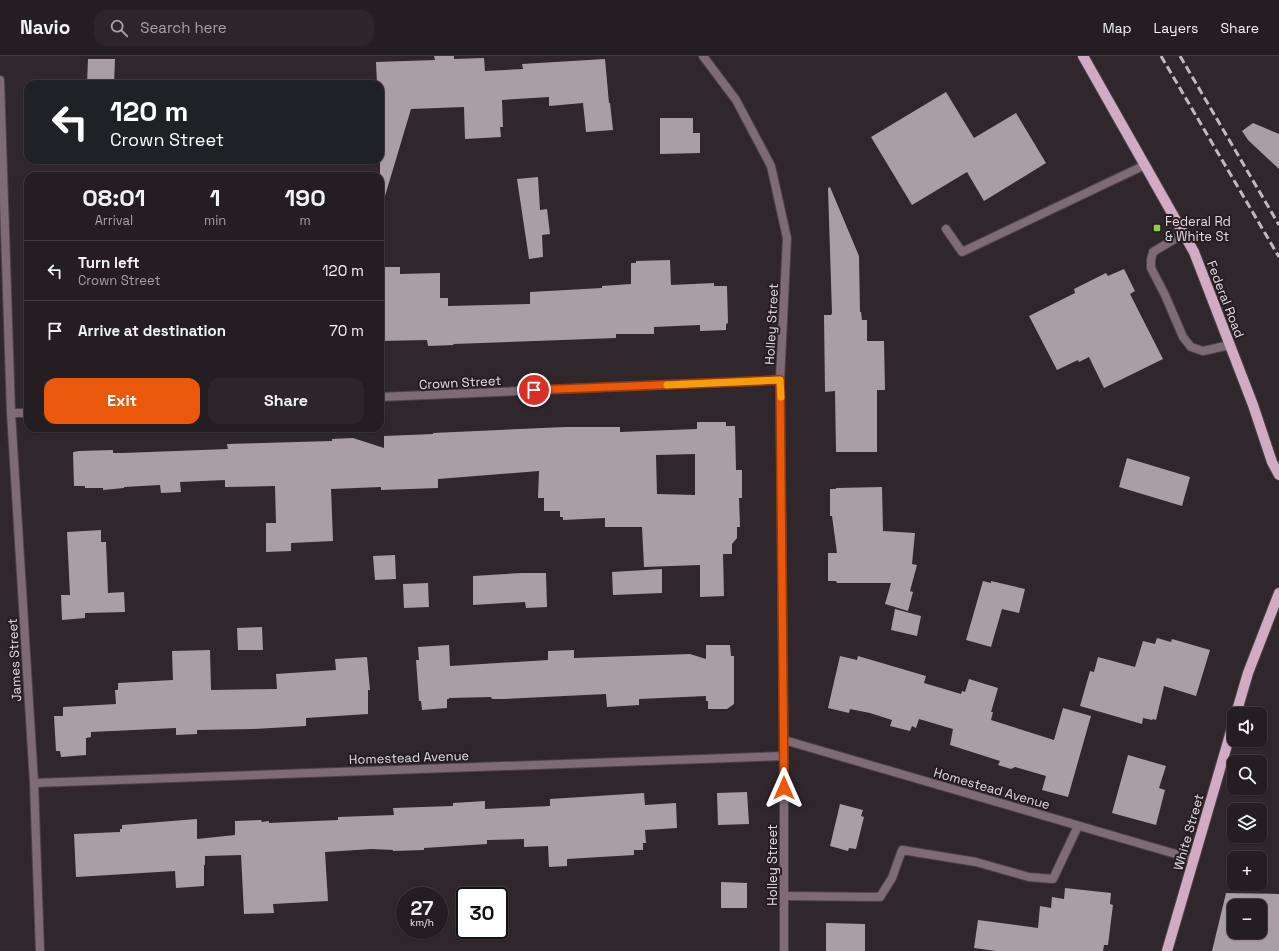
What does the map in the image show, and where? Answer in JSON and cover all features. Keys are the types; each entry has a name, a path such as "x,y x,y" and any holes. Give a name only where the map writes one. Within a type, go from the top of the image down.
{"main road":[{"name":"Federal Road","path":"1083,56 1194,252 1254,405 1272,462 1279,475"},
{"path":"1238,707 1248,673 1279,593"},
{"name":"White Street","path":"1166,951 1227,744"}],"street":[{"name":"Holley Street","path":"703,56 736,100 771,166 787,238 780,380 784,740 784,951"},
{"name":"James Street","path":"0,80 3,278 34,783 40,951"},
{"path":"946,229 962,252 1145,165"},
{"path":"1183,234 1153,252 1151,268 1166,295 1183,337 1191,347 1203,351 1230,345"},
{"name":"Crown Street","path":"384,397 780,380"},
{"path":"11,413 24,413"},
{"name":"Homestead Avenue","path":"784,740 1193,859"},
{"name":"Homestead Avenue","path":"34,783 784,756"},
{"path":"784,896 880,897 892,878 902,850 976,862 1029,878 1053,879 1078,826"}],"building":[{"path":"434,56 454,56 454,59 484,58 485,71 523,69 522,64 605,59 613,130 586,132 583,103 549,106 549,97 502,100 503,127 500,127 501,137 465,139 464,107 411,109 384,196 384,172 380,172 380,164 384,164 384,80 377,80 376,62 435,60"},
{"path":"88,59 115,59 114,80 87,80"},
{"path":"946,92 974,138 1016,113 1046,163 984,201 967,172 912,205 871,137"},
{"path":"660,118 693,118 693,133 700,133 700,153 660,154"},
{"path":"1253,123 1279,134 1279,169 1248,140 1242,131"},
{"path":"538,177 540,210 547,209 550,234 542,235 543,257 529,259 517,179"},
{"path":"830,187 859,256 860,312 862,320 867,320 867,341 884,341 885,390 877,390 877,452 836,452 835,391 825,392 824,315 831,315 832,313 828,188"},
{"path":"670,260 671,285 714,283 714,286 727,286 728,323 726,324 726,330 700,331 700,325 654,327 654,334 616,334 616,338 428,346 427,340 384,341 384,267 400,267 400,274 440,273 440,298 448,298 448,306 530,304 530,292 602,288 602,286 631,284 631,263 636,263 636,261"},
{"path":"1124,269 1135,291 1130,294 1163,359 1104,388 1089,357 1079,362 1078,360 1057,370 1029,316 1075,293 1074,289 1106,273 1108,276"},
{"path":"697,422 726,422 726,426 735,426 736,470 742,470 742,498 739,498 740,527 737,527 737,538 732,544 732,554 723,554 724,596 700,597 700,565 644,567 642,527 605,527 605,518 563,520 563,517 560,517 560,511 544,511 544,498 538,498 539,471 438,479 438,488 381,490 381,487 331,489 333,541 291,543 291,551 266,552 266,523 276,523 275,486 225,487 225,480 180,482 181,492 161,493 160,485 103,490 103,488 85,488 85,486 74,486 73,452 79,451 113,450 113,453 123,453 228,449 227,444 332,441 332,439 353,438 384,448 384,436 433,433 565,427 620,427 620,432 697,429","holes":["695,454 695,495 657,494 656,455"]},
{"path":"1127,458 1190,477 1182,506 1119,487"},
{"path":"882,487 883,531 915,533 912,564 917,565 910,591 913,592 908,611 885,604 891,583 837,583 836,581 828,581 828,553 837,553 832,516 830,516 830,489"},
{"path":"101,530 101,542 106,542 108,593 124,592 125,612 85,613 85,618 62,620 61,595 70,595 67,532"},
{"path":"395,555 396,579 375,580 373,556"},
{"path":"662,569 662,593 613,595 612,572"},
{"path":"546,573 547,607 526,608 525,602 473,605 473,576"},
{"path":"983,581 991,583 991,581 1025,589 1019,613 1002,609 991,647 966,640"},
{"path":"428,583 429,607 404,608 403,584"},
{"path":"895,609 921,616 917,636 891,630"},
{"path":"262,627 263,650 238,650 237,628"},
{"path":"1157,638 1171,642 1172,639 1210,650 1196,696 1164,686 1156,720 1143,718 1142,724 1080,706 1090,671 1094,672 1098,657 1135,667 1143,641 1155,644"},
{"path":"449,645 450,666 548,660 548,651 574,650 574,658 690,654 706,659 706,645 730,645 731,656 734,656 734,704 727,709 708,709 708,701 706,701 706,696 639,699 639,705 607,707 606,694 504,699 492,699 491,697 449,698 447,699 447,708 422,710 421,701 419,701 416,660 419,660 418,647"},
{"path":"210,650 211,690 277,689 276,674 336,670 335,659 367,657 370,690 368,690 368,714 306,718 306,726 197,730 197,734 176,735 176,728 91,732 91,737 86,738 86,755 61,757 60,751 56,751 54,716 63,716 63,707 116,704 115,690 118,690 118,683 173,680 172,651"},
{"path":"840,656 857,660 858,656 926,676 924,683 961,694 962,691 965,692 969,679 998,688 991,712 993,712 991,720 1054,740 1063,708 1091,716 1068,797 1042,790 1046,776 1015,767 1011,769 998,765 1000,761 950,745 953,729 919,719 916,728 912,726 910,731 890,726 892,720 870,713 850,709 849,713 828,708"},
{"path":"1128,755 1166,766 1159,788 1165,790 1156,825 1112,813"},
{"path":"747,792 749,824 718,825 717,793"},
{"path":"644,793 645,805 676,803 677,828 645,830 646,843 643,843 643,850 634,850 634,855 567,859 567,866 549,867 548,846 524,847 524,839 487,840 487,844 424,848 424,850 393,851 372,849 325,852 328,901 273,904 274,913 244,914 241,855 205,856 204,886 176,888 175,871 76,877 74,834 120,832 122,825 197,819 197,839 235,835 235,821 261,820 262,822 269,821 269,823 338,820 338,817 394,815 393,808 453,806 453,803 485,801 485,809 550,806 550,799"},
{"path":"840,804 863,810 861,816 864,817 856,849 849,848 848,851 830,846"},
{"path":"721,882 747,883 747,908 721,908"},
{"path":"1065,888 1111,893 1110,904 1113,905 1108,945 1104,945 1103,951 996,951 974,948 978,920 1038,928 1040,906 1051,908 1052,897 1064,899"},
{"path":"1226,893 1279,894 1279,951 1212,951"},
{"path":"826,923 865,924 865,951 826,951"}],"railway":[{"path":"1161,56 1279,257"},
{"path":"1180,56 1279,225"}],"slow traffic":[{"path":"667,385 780,380 781,397"}],"place":[{"name":"Federal Rd & White St","path":"1157,228"}],"route":[{"path":"534,390 780,380 784,788"}]}
